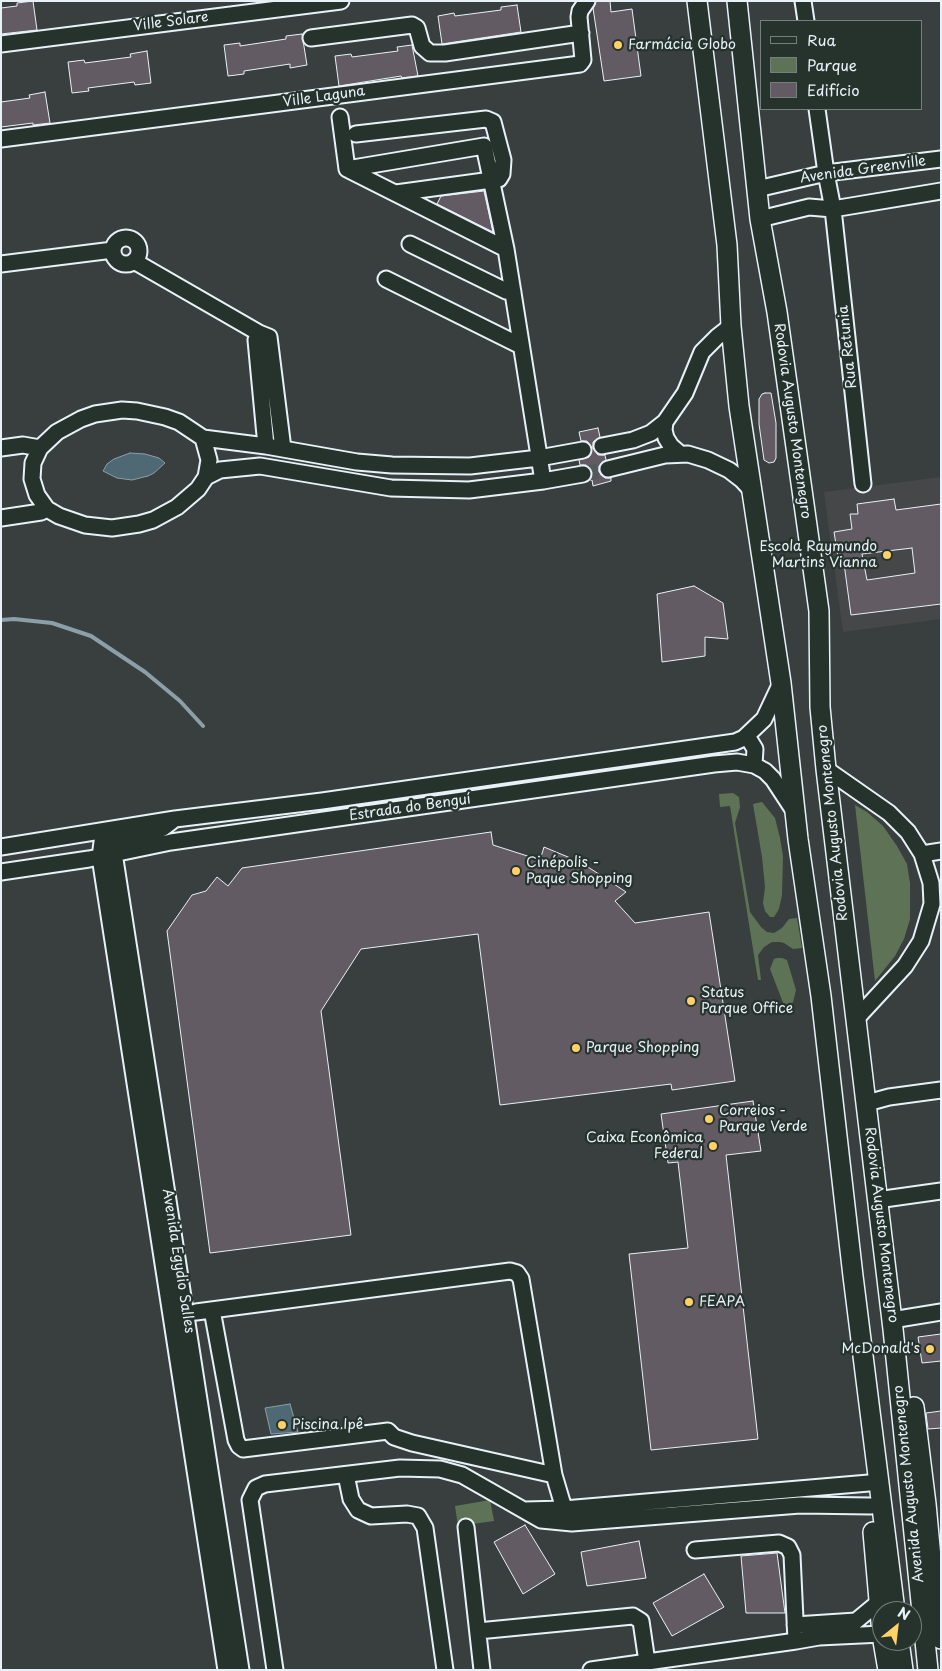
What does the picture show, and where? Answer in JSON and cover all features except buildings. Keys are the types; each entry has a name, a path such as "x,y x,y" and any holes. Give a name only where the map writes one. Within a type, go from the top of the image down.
{"main road":[{"path":"697,1 727,245 731,326 740,406 781,683 798,839 821,996 852,1276 866,1372 860,1391 871,1506 886,1601"},
{"path":"730,1 732,15 740,26"},
{"name":"Rodovia Augusto Montenegro","path":"737,1 760,219 777,312 819,611 820,707 826,769 892,1324 904,1334 935,1540 936,1611 941,1638"},
{"name":"Avenida Augusto Montenegro","path":"892,1324 928,1670"},
{"name":"Avenida Augusto Montenegro","path":"866,1372 884,1523 887,1601"},
{"path":"885,1651 888,1670"},
{"path":"900,1651 903,1670"}],"street":[{"name":"Ville Solare","path":"1,44 341,1"},
{"name":"Ville Laguna","path":"1,139 580,64 583,60 580,11 587,1"},
{"path":"803,1 806,20"},
{"path":"311,38 412,25 417,28 422,46 430,53 445,53 581,33"},
{"name":"Rua Retunia","path":"817,110 833,209 863,484"},
{"path":"340,117 347,169"},
{"path":"356,134 486,119 493,122 503,160 502,174 499,178 396,192"},
{"path":"347,169 484,146 493,180 506,249 543,481"},
{"name":"Avenida Greenville","path":"757,189 826,173 941,159"},
{"path":"347,169 506,249"},
{"path":"760,219 809,207 833,209 941,191"},
{"path":"127,238 132,240 138,247 137,257 134,261 125,264 116,259 113,250 118,241 127,238"},
{"path":"410,244 506,291 512,292"},
{"path":"1,264 113,250"},
{"path":"134,261 259,333 256,340 283,449"},
{"path":"386,279 520,346"},
{"path":"602,446 622,443 651,433 665,422 685,393 702,352 731,326"},
{"path":"266,446 267,382"},
{"path":"583,450 539,458 470,466 392,465 357,462 266,446 203,438 179,422 165,417 144,412 122,410 95,414 57,432 40,448 33,462 32,479 37,496 47,509 59,516 85,525 112,528 153,520 177,507 206,478 220,470 260,466 392,488 469,490 583,474"},
{"path":"665,422 666,438 679,453"},
{"path":"203,438 209,460 206,478"},
{"path":"622,443 626,465"},
{"path":"1,448 23,445 40,448"},
{"path":"608,469 666,455 688,454 708,460 729,470 753,492"},
{"path":"357,462 357,483"},
{"path":"392,465 392,488"},
{"path":"1,518 41,512 47,509"},
{"name":"Estrada do Benguí","path":"1,847 175,818 322,800 735,742 747,736 764,719 781,683"},
{"path":"747,736 755,749 754,765 765,771 773,779 796,814"},
{"name":"Estrada do Benguí","path":"1,872 107,855 171,842 714,764 737,762 754,765"},
{"path":"826,769 890,813 908,832 922,854 936,903 921,942 905,966 856,1019"},
{"path":"322,800 325,820"},
{"path":"107,855 102,842 150,834 163,828 175,818"},
{"path":"922,854 941,851"},
{"name":"Avenida Egydio Salles","path":"107,855 226,1670"},
{"name":"Avenida Egydio Salles","path":"107,855 241,1670"},
{"path":"867,1103 889,1097 941,1090"},
{"path":"877,1200 941,1191"},
{"path":"196,1312 510,1271 517,1273 521,1280 554,1474 564,1509 572,1523"},
{"path":"212,1310 236,1440 238,1446 243,1449 388,1431 394,1437 412,1443 554,1474"},
{"path":"892,1324 941,1312"},
{"path":"275,1670 250,1500 256,1488 265,1484 400,1468 440,1469 462,1475 541,1520 572,1523 800,1505 871,1506"},
{"path":"346,1475 351,1499 358,1510 370,1516 407,1514 418,1516 426,1528 445,1670"},
{"path":"524,1510 564,1509 869,1483"},
{"path":"466,1528 482,1670"},
{"path":"695,1550 779,1543 788,1547 792,1555 796,1641"},
{"path":"478,1631 633,1616 641,1622 647,1662"},
{"path":"591,1670 796,1641 857,1628 872,1617"},
{"path":"795,1624 857,1628 872,1632"}],"shaded area":[{"name":"Escola Raymundo Martins Vianna","path":"941,477 941,619 843,632 824,492"}],"green space":[{"path":"733,793 739,797 740,807 735,823 750,912 761,927 767,932 774,933 782,928 789,919 797,918 802,948 793,949 780,942 772,942 764,947 758,955 761,980 758,980 730,806 720,807 719,794"},
{"path":"762,802 775,818 783,856 782,895 779,909 774,917 770,917 765,911 763,903 765,887 762,857 753,804"},
{"path":"855,805 867,812 883,826 907,864 910,883 910,919 904,939 895,956 875,981"},
{"path":"774,959 787,960 796,990 793,1002 787,1013 770,969"},
{"path":"490,1500 494,1521 458,1526 455,1506"}],"water":[{"path":"130,453 145,454 159,458 165,463 154,473 132,480 117,478 103,471 107,464 114,459"},
{"name":"Piscina Ipê","path":"290,1404 298,1432 271,1434 265,1408"}],"waterway":[{"path":"1,620 14,619 52,623 91,636 145,672 180,701 203,726"}],"tunnel":[{"path":"583,474 608,469"}],"place":[{"name":"Farmácia Globo","path":"618,45"},
{"name":"Escola Raymundo Martins Vianna","path":"887,555"},
{"name":"Cinépolis - Paque Shopping","path":"516,871"},
{"name":"Status Parque Office","path":"691,1001"},
{"name":"Parque Shopping","path":"576,1048"},
{"name":"Correios - Parque Verde","path":"709,1119"},
{"name":"Caixa Econômica Federal","path":"713,1146"},
{"name":"FEAPA","path":"689,1302"},
{"name":"McDonald's","path":"930,1349"},
{"name":"Piscina Ipê","path":"282,1425"}]}
